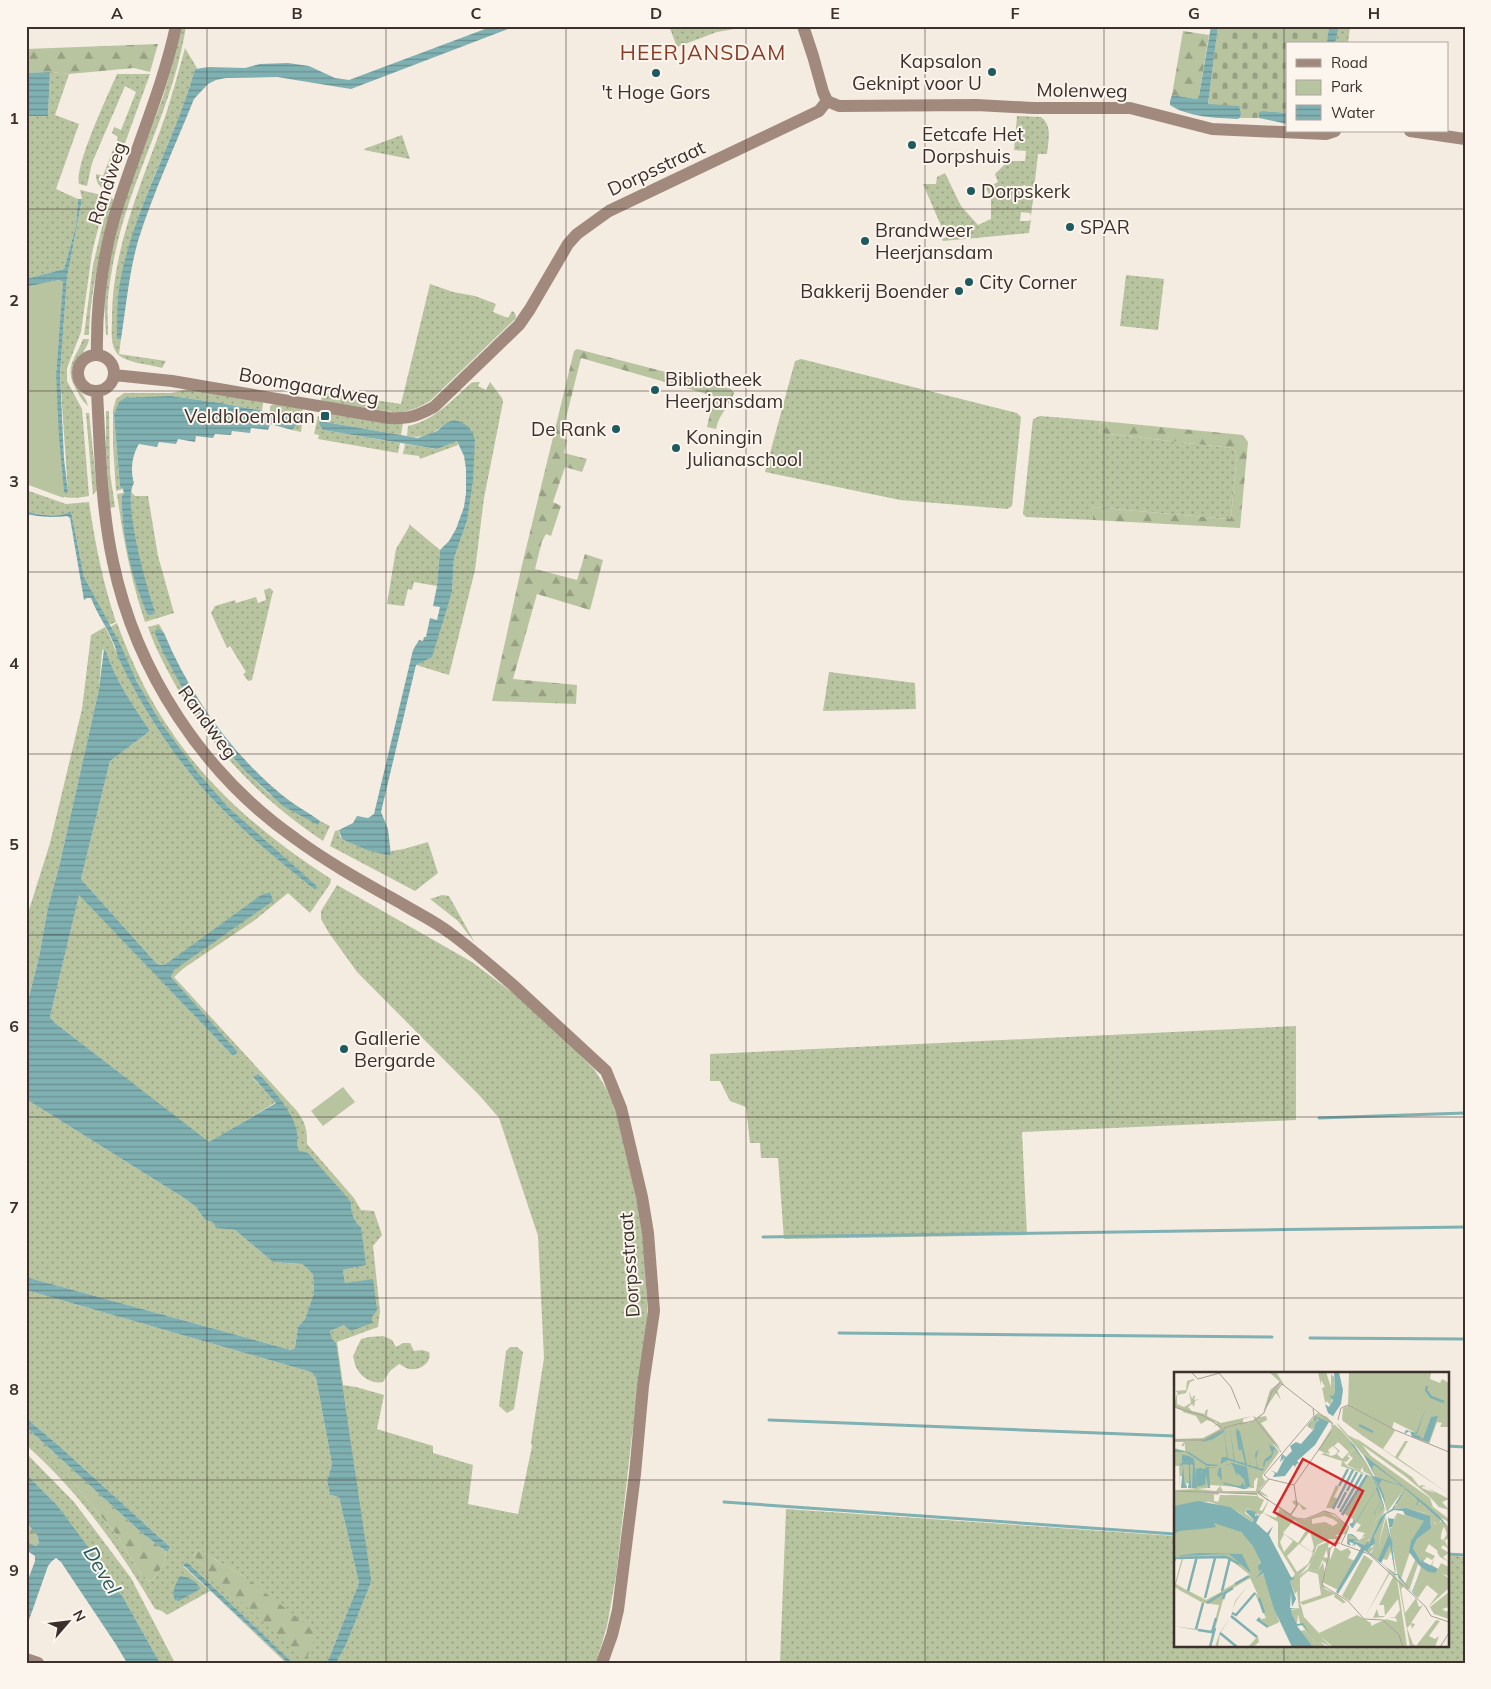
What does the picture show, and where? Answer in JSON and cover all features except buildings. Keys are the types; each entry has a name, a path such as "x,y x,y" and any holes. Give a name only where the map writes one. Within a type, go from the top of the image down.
{"main road":[{"name":"Randweg","path":"96,355 100,288 110,236 121,196 159,89 176,26"},
{"path":"803,26 827,101"},
{"name":"Molenweg","path":"827,101 839,106 976,105 1033,108 1130,108 1212,129 1326,134 1331,132"},
{"name":"Dorpsstraat","path":"479,363 519,324 530,309 568,244 577,234 609,210 819,111 827,101"},
{"path":"1417,132 1465,139"},
{"path":"96,355 104,356 110,361 114,375 109,386 97,391 89,390 82,385 78,373 82,361 88,356 96,355"},
{"name":"Boomgaardweg","path":"114,375 172,381 389,418 405,419 419,415 434,407 479,363"},
{"name":"Randweg","path":"97,391 103,498 113,563 133,628 154,675 174,712 203,752 233,785 280,827 320,856 449,932 476,953"},
{"name":"Dorpsstraat","path":"476,953 606,1071 616,1093 626,1125 648,1233 654,1311 618,1610 602,1663"},
{"path":"26,1659 38,1663"}],"green space":[{"path":"181,26 186,26 175,75 133,191 117,245 108,297 108,335 106,335 104,301 108,267 125,198 163,97"},
{"path":"669,26 733,26 734,29 717,32 677,47"},
{"path":"1218,26 1329,26 1327,42 1286,42 1286,113 1264,111 1259,118 1240,118 1241,114 1208,104"},
{"path":"1339,26 1350,26 1348,42 1334,42"},
{"path":"1183,31 1209,35 1197,99 1172,95"},
{"path":"158,44 150,72 134,68 69,74 50,72 26,73 26,49"},
{"path":"185,48 197,68 195,69 181,112 132,237 123,275 118,313 117,339 121,339 119,354 166,361 162,368 124,359 116,352 112,336 113,292 117,266 130,214 166,114"},
{"path":"50,72 69,74 55,115 79,124 56,189 78,199 76,226 64,269 26,279 26,116 48,116"},
{"path":"117,74 150,74 108,190 99,185 96,174 103,176 118,137 112,133 114,127 121,130 136,92 125,86 92,163 87,186 79,184 79,175 86,147"},
{"path":"1017,116 1041,117 1048,129 1047,154 1038,154 1034,189 1028,188 1025,185 1020,187 1024,193 1034,191 1031,216 1030,213 1021,212 1020,221 1029,221 1031,219 1029,233 943,241 942,239 951,235 948,226 942,228 923,184 936,184 937,177 945,173 961,206 978,225 991,219 991,199 986,188 998,182 995,174 1008,161 1025,161 1026,151 1014,150"},
{"path":"402,135 410,159 364,150 364,149"},
{"path":"80,190 106,196 92,253 81,332 67,368 67,381 82,409 89,496 71,498 56,495 26,484 26,287 56,375 64,492 68,493 60,374 67,278 82,199"},
{"path":"109,197 113,199 113,202 94,285 89,335 84,335 93,265"},
{"path":"1126,275 1164,279 1158,330 1120,326"},
{"path":"59,280 63,282 63,287 56,375 64,498 26,484 26,287"},
{"path":"430,284 453,292 475,296 496,304 493,312 508,318 512,311 515,313 516,318 430,401 417,408 403,412 393,412 321,401 323,392 401,404"},
{"path":"83,339 89,339 88,344 72,372 74,382 88,406 79,395 71,376 72,364"},
{"path":"577,349 731,389 734,393 719,419 716,429 707,427 714,396 581,358 561,438 567,440 564,453 587,459 582,472 565,467 553,502 561,506 551,536 546,534 542,541 535,569 577,580 585,554 603,560 590,610 537,594 513,679 577,685 576,704 492,701 522,565 574,351"},
{"path":"801,359 1017,413 1021,417 1012,506 1007,509 900,500 765,472 795,361"},
{"path":"480,382 478,386 486,390 490,382 503,402 484,498 475,570 449,675 416,665 438,635 452,592 454,558 467,521 475,440 446,423 428,435 418,437 407,436 408,426 435,415 471,383"},
{"path":"187,389 261,402 263,403 262,411 171,396 114,415 120,487 123,489 116,491 113,410 116,399 124,393 172,393"},
{"path":"274,404 303,409 301,432 292,430 300,422 270,413 270,406"},
{"path":"106,411 109,411 110,473 115,507 110,508 106,450"},
{"path":"325,412 403,423 401,435 320,421 323,430 400,443 398,453 318,439 319,435 314,434 318,416 324,416"},
{"path":"86,413 89,413 97,490 93,495"},
{"path":"1040,416 1101,421 1099,433 1232,448 1237,453 1231,518 1092,507 1093,520 1026,517 1023,514 1033,419"},
{"path":"1101,421 1243,435 1248,442 1240,528 1093,520 1092,507 1231,518 1237,453 1232,448 1099,433"},
{"path":"457,440 458,445 420,459 419,456 403,454 405,444 437,449"},
{"path":"26,490 66,504 89,502 100,563 116,622 109,625 84,577 71,511 55,516 26,511"},
{"path":"131,492 135,496 148,496 158,556 174,613 145,622 128,559 117,494 124,493 122,508 127,548 147,614 155,611 141,568 134,536"},
{"path":"409,524 440,550 437,586 414,582 412,590 408,589 404,606 387,604 396,549"},
{"path":"270,588 273,591 252,680 248,681 243,674 246,672 230,646 227,648 211,613 215,606 235,600 236,603 256,597 258,603 266,600 264,590"},
{"path":"117,623 140,678 161,717 202,771 249,818 302,860 331,879 330,884 310,913 288,893 255,920 184,968 174,977 297,1111 305,1127 307,1144 354,1198 361,1210 374,1211 382,1235 373,1246 380,1311 378,1327 337,1342 343,1385 384,1395 377,1429 433,1446 433,1453 473,1465 468,1504 518,1514 532,1446 531,1442 544,1358 538,1236 499,1118 480,1096 357,972 329,933 321,919 321,911 337,885 472,962 530,1006 594,1069 615,1107 640,1214 645,1260 648,1326 632,1435 616,1576 607,1626 596,1663 336,1663 346,1645 370,1585 330,1331 344,1325 345,1283 343,1270 365,1265 361,1227 353,1216 351,1202 297,1148 297,1133 260,1074 253,1078 276,1102 209,1143 55,1023 50,1017 79,894 233,1056 238,1052 171,977 174,970 166,964 160,965 156,963 81,879 110,761 150,731 119,682 104,649 102,651 99,689 26,1009 26,910 29,910 50,843 82,709 91,635 105,627 139,698 181,762 217,804 252,837 315,890 318,887 229,808 184,756 160,722 140,687 110,627"},
{"path":"159,624 164,633 160,629 184,691 202,719 245,771 269,794 319,824 320,821 330,826 323,841 257,789 220,749 203,727 172,679 153,640 148,627"},
{"path":"829,672 915,683 916,709 823,711"},
{"path":"339,830 342,839 391,856 391,851 428,842 438,873 415,891 330,846 335,831"},
{"path":"442,895 449,896 475,943 458,921 430,899"},
{"path":"1296,1026 1296,1120 1022,1132 1027,1235 784,1239 778,1158 761,1158 760,1143 750,1143 746,1107 730,1101 720,1081 710,1081 710,1054"},
{"path":"343,1087 355,1102 323,1126 311,1111"},
{"path":"26,1099 184,1198 196,1207 205,1220 213,1222 216,1227 235,1230 273,1262 302,1264 309,1270 313,1275 314,1293 305,1319 298,1327 295,1348 291,1350 26,1277"},
{"path":"26,1290 311,1372 316,1378 332,1464 327,1481 330,1495 339,1497 359,1583 327,1663 293,1663 187,1562 183,1566 288,1663 210,1591 167,1615 155,1609 113,1543 97,1522 63,1482 26,1445 26,1431 116,1534 144,1579 152,1581 164,1564 166,1551 170,1547 26,1418","holes":["197,1549 245,1577 306,1661 194,1557"]},
{"path":"383,1336 392,1340 396,1347 403,1343 410,1343 414,1351 422,1350 429,1352 429,1360 423,1366 415,1369 406,1368 399,1364 390,1371 383,1382 368,1380 357,1369 353,1356 361,1339"},
{"path":"510,1347 517,1347 523,1352 514,1409 507,1413 499,1406 506,1351"},
{"path":"26,1427 143,1534 166,1551 164,1564 152,1581 144,1579 116,1534 75,1485 39,1447 26,1431"},
{"path":"26,1453 74,1502 131,1578 175,1663 160,1663 124,1599 57,1505 26,1474"},
{"path":"786,1509 1174,1536 1174,1646 1448,1646 1448,1555 1465,1557 1465,1663 780,1663"},
{"path":"26,1522 37,1535 39,1544 36,1546 26,1541"},
{"path":"197,1549 245,1577 317,1633 305,1662 194,1557"}],"water":[{"path":"493,26 516,26 351,89 277,77 226,78 208,84 194,99 144,223 132,265 121,339 117,339 119,289 126,254 187,96 195,69 209,67 245,68 260,64 288,63 309,66 335,78 349,80"},
{"path":"1211,26 1218,26 1208,104 1239,106 1241,114 1240,118 1237,119 1193,114 1170,105 1172,95 1197,99 1199,96"},
{"path":"1329,26 1339,26 1336,40 1334,42 1327,41"},
{"path":"50,72 48,116 26,116 26,73"},
{"path":"1259,112 1286,113 1286,124 1259,118"},
{"path":"78,199 82,199 67,278 60,374 64,459 68,492 66,494 64,492 59,437 56,375 63,282 59,280 26,287 26,279 64,269 76,226"},
{"path":"171,396 221,403 300,418 300,422 292,430 270,424 268,430 251,428 250,433 232,431 231,435 215,434 213,438 196,436 195,442 178,439 176,444 159,442 157,447 139,444 132,463 134,483 131,493 131,508 137,546 155,611 154,614 150,615 147,614 128,556 122,511 122,496 124,494 123,489 120,487 114,415 119,402 125,398"},
{"path":"454,420 469,427 475,440 473,480 467,521 454,558 452,592 432,657 416,665 381,812 388,829 391,856 367,850 342,839 339,830 353,823 357,816 368,818 374,814 413,650 419,640 423,641 424,637 426,637 430,618 437,620 440,607 433,606 440,550 449,541 456,529 464,507 466,469 464,456 457,441 437,449 323,430 319,424 320,421 418,438 437,431 446,423"},
{"path":"26,511 55,516 71,511 84,577 120,644 137,682 159,720 198,773 229,808 318,887 315,890 253,838 218,805 189,772 162,735 138,697 118,657 111,636 91,598 84,600 70,518 67,516 51,517 37,516 26,514"},
{"path":"160,629 164,633 174,656 199,700 229,741 245,760 282,795 320,821 318,825 283,806 245,771 223,746 202,719 184,691 164,654 155,633 155,630"},
{"path":"104,649 119,682 150,731 110,761 81,879 156,963 160,965 166,964 261,895 270,892 273,901 174,970 171,977 238,1052 233,1056 79,895 50,1017 55,1023 209,1142 276,1103 253,1077 259,1074 294,1121 297,1130 297,1148 308,1153 351,1202 353,1216 361,1227 366,1265 343,1270 345,1283 373,1279 377,1310 372,1317 372,1323 351,1331 344,1325 330,1331 332,1339 336,1343 371,1579 346,1645 336,1663 327,1663 359,1583 339,1497 330,1495 327,1481 332,1464 316,1378 311,1372 26,1290 26,1277 291,1350 295,1348 298,1327 305,1319 314,1293 313,1275 302,1264 273,1262 235,1230 216,1228 213,1222 205,1220 196,1207 184,1198 26,1099 26,1009 99,689"},
{"path":"26,1418 170,1547 168,1551 143,1534 26,1427"},
{"name":"Devel","path":"26,1474 57,1505 94,1555 124,1599 160,1663 127,1663 61,1562 56,1558 48,1566 29,1620 26,1620 26,1585 35,1556 26,1550 26,1541 36,1546 39,1543 37,1535 26,1522"},
{"path":"187,1562 293,1663 288,1663 183,1565"},
{"path":"180,1576 192,1580 200,1589 179,1601 175,1600 174,1594"}],"waterway":[{"path":"1319,1118 1465,1113"},
{"path":"763,1237 1465,1227"},
{"path":"839,1333 1272,1337"},
{"path":"1310,1338 1465,1339"},
{"path":"769,1420 1174,1436"},
{"path":"1448,1446 1465,1447"},
{"path":"724,1502 1174,1534"},
{"path":"1448,1554 1465,1555"}],"place":[{"name":"Kapsalon Geknipt voor U","path":"992,72"},
{"name":"'t Hoge Gors","path":"656,73"},
{"name":"Eetcafe Het Dorpshuis","path":"912,145"},
{"name":"Dorpskerk","path":"971,191"},
{"name":"SPAR","path":"1070,227"},
{"name":"Brandweer Heerjansdam","path":"865,241"},
{"name":"City Corner","path":"969,282"},
{"name":"Bakkerij Boender","path":"959,291"},
{"name":"Bibliotheek Heerjansdam","path":"655,390"},
{"name":"Veldbloemlaan","path":"325,416"},
{"name":"De Rank","path":"616,429"},
{"name":"Koningin Julianaschool","path":"676,448"},
{"name":"Gallerie Bergarde","path":"344,1049"}],"district":[{"name":"HEERJANSDAM","path":"703,53"}]}
